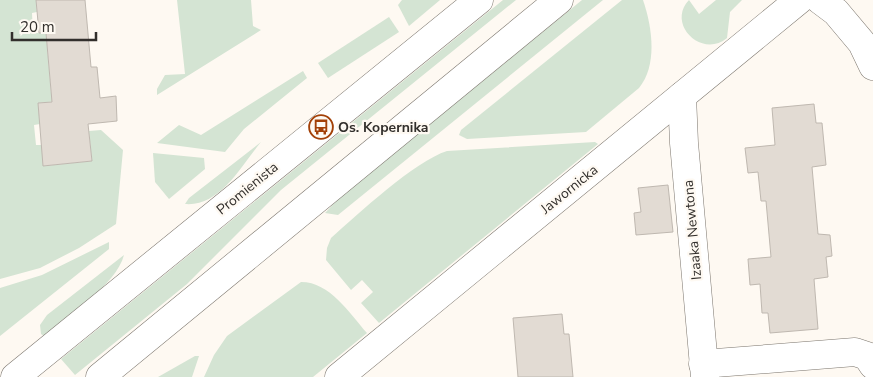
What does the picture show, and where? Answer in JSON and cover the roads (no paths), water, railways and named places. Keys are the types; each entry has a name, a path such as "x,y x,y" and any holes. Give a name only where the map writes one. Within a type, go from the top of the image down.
{"street":[{"name":"Promienista","path":"15,377 479,0"},
{"path":"100,377 558,0"},
{"name":"Jawornicka","path":"339,377 799,0"},
{"path":"820,0 836,12 862,42 873,66"},
{"name":"Izaaka Newtona","path":"682,96 704,370 855,352 867,356 873,365"}],"place":[{"name":"Os. Kopernika","path":"321,127"}]}
